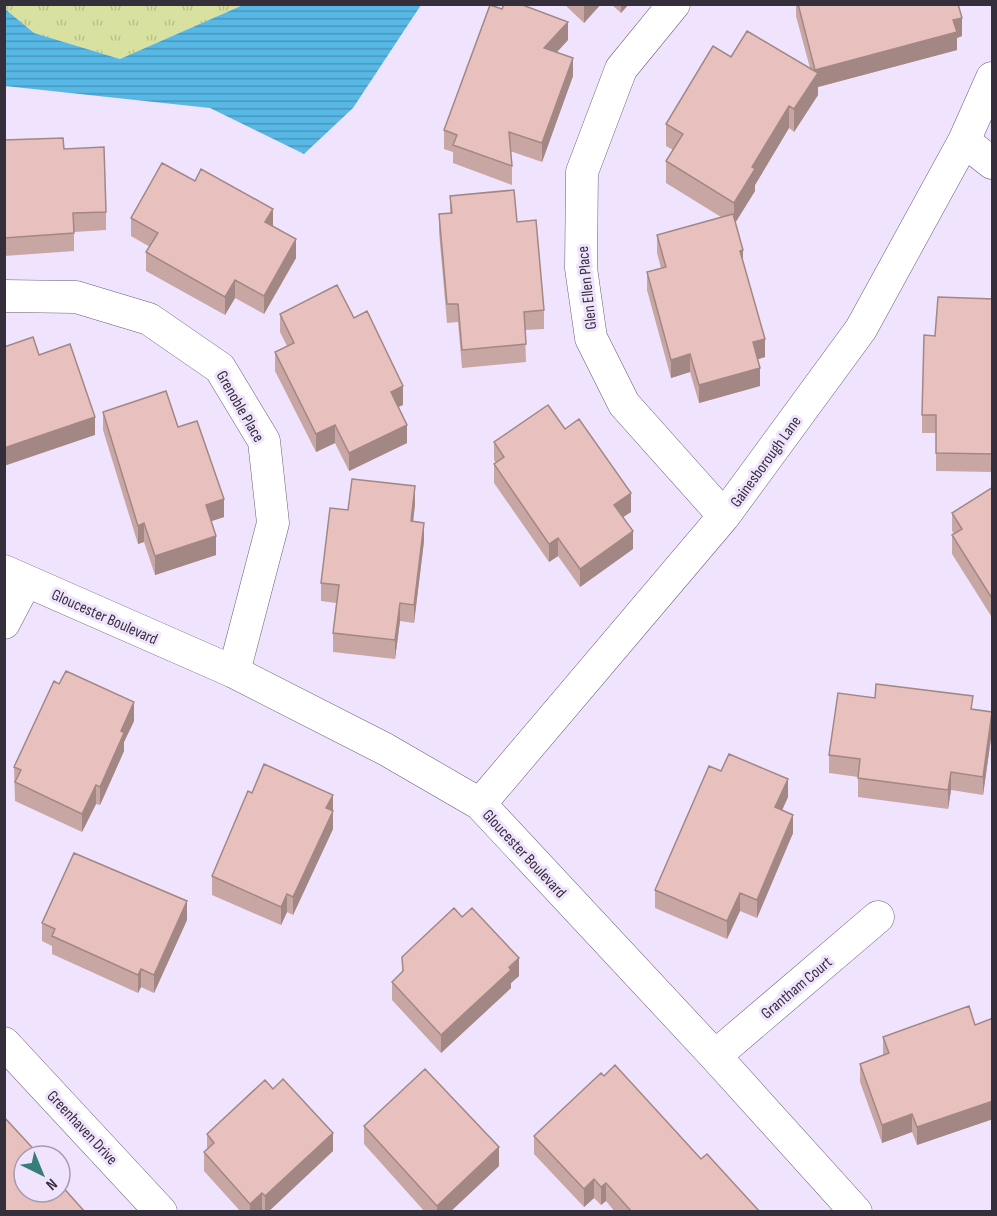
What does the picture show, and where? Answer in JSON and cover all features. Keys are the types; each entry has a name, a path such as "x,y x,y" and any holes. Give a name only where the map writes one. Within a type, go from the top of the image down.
{"street":[{"name":"Glen Ellen Place","path":"674,4 621,69 582,172 581,268 591,338 624,404 724,516"},
{"name":"Gainesborough Lane","path":"480,804 724,516 861,329 964,141 993,78"},
{"path":"964,141 993,163"},
{"name":"Grenoble Place","path":"4,296 76,297 149,319 220,368 264,441 273,523 234,672"},
{"path":"4,623 15,576"},
{"name":"Gloucester Boulevard","path":"15,576 234,672 385,749 480,804 715,1056 856,1212"},
{"name":"Grantham Court","path":"715,1056 878,917"},
{"name":"Greenhaven Drive","path":"4,1043 160,1212"}],"green space":[{"path":"4,5 243,5 120,59 34,33 5,9"}],"water":[{"path":"243,5 421,5 353,108 304,154 210,108 5,86 5,9 34,33 120,59"}],"building":[{"path":"504,4 520,4 568,22 544,48 573,58 542,143 509,132 512,166 453,145 457,135 444,130 490,5 502,9"},
{"path":"798,4 958,4 962,18 953,20 957,32 815,70"},
{"path":"747,31 818,73 794,109 789,106 752,167 755,169 734,203 666,161 683,134 666,124 713,46 731,57"},
{"path":"63,138 64,149 104,147 106,212 73,213 74,233 4,238 4,140"},
{"path":"162,163 195,181 201,169 273,209 265,222 296,239 264,296 235,280 225,297 146,252 158,233 131,218"},
{"path":"514,190 517,222 536,220 544,310 524,312 526,344 462,350 458,304 447,304 439,214 452,213 450,196"},
{"path":"733,214 743,250 740,251 765,339 753,342 760,368 699,385 690,354 671,360 647,272 666,267 657,235"},
{"path":"337,285 354,318 367,311 403,386 391,392 407,425 349,453 335,425 316,434 275,352 294,343 280,314"},
{"path":"938,297 993,299 993,454 936,453 936,415 922,415 924,335 935,336"},
{"path":"33,337 39,355 70,344 95,417 4,448 4,347"},
{"path":"166,391 178,427 197,421 224,499 206,505 216,536 155,556 144,523 138,526 103,412"},
{"path":"548,405 565,429 579,419 631,493 614,505 633,531 580,569 558,538 549,544 494,464 504,457 494,442"},
{"path":"352,479 415,486 411,521 424,523 414,605 400,603 395,640 333,633 339,585 321,583 330,508 348,510"},
{"path":"993,487 993,600 952,535 962,529 952,513"},
{"path":"66,671 134,702 121,731 124,733 100,787 96,785 82,814 15,782 21,770 14,767 54,681 59,684"},
{"path":"876,684 973,696 971,709 992,712 983,777 951,772 948,790 858,778 860,759 829,755 838,693 875,698"},
{"path":"729,754 788,779 775,807 793,815 757,900 740,893 727,921 655,890 709,766 721,771"},
{"path":"264,764 333,795 326,808 333,811 293,897 287,894 281,907 212,876 248,791 252,793"},
{"path":"74,853 187,901 154,975 141,969 138,975 52,936 55,929 42,923"},
{"path":"454,908 462,917 472,908 519,958 509,967 511,970 441,1035 392,982 403,971 402,957"},
{"path":"969,1006 975,1025 993,1018 993,1101 917,1127 912,1114 882,1125 860,1064 889,1053 883,1037"},
{"path":"615,1065 701,1159 707,1154 760,1212 632,1212 606,1183 601,1187 594,1179 584,1189 534,1136 601,1073 604,1076"},
{"path":"425,1069 499,1147 437,1206 364,1126"},
{"path":"283,1079 333,1133 265,1196 262,1193 250,1204 204,1152 214,1143 207,1134 265,1080 273,1089"},
{"path":"4,1117 29,1144 12,1144 12,1204 72,1204 72,1197 85,1212 4,1212"}]}
